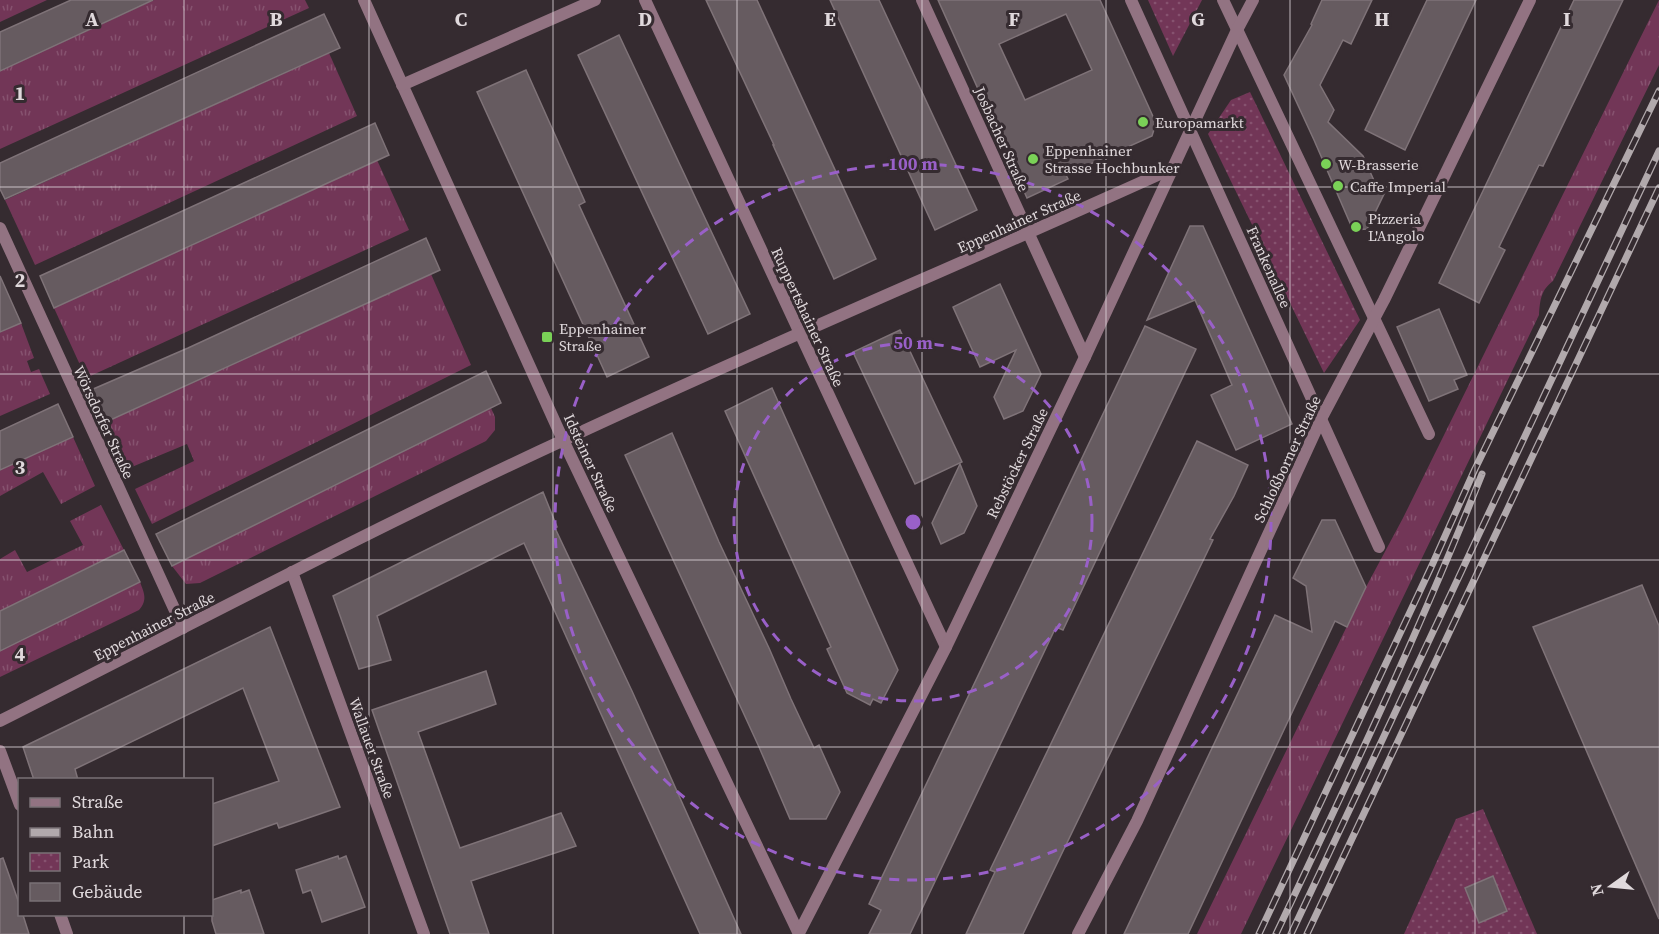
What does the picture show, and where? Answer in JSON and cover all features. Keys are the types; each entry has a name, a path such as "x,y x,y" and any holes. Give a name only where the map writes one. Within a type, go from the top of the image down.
{"street":[{"name":"Idsteiner Straße","path":"364,0 563,440 799,934"},
{"path":"402,86 595,0"},
{"name":"Ruppertshainer Straße","path":"645,0 946,646"},
{"name":"Josbacher Straße","path":"922,0 1085,357"},
{"name":"Frankenallee","path":"1131,0 1378,547"},
{"path":"1223,0 1429,434"},
{"name":"Rebstöcker Straße","path":"799,934 946,646 1253,0"},
{"name":"Schloßborner Straße","path":"1078,934 1137,821 1321,419 1374,320 1530,0"},
{"name":"Eppenhainer Straße","path":"0,721 292,572 563,440 799,332 1029,234 1173,168"},
{"name":"Wörsdorfer Straße","path":"0,228 183,628"},
{"name":"Wallauer Straße","path":"292,572 424,934"},
{"path":"0,751 18,800"},
{"path":"60,916 67,934"}],"green space":[{"path":"0,0 47,0 0,22"},
{"path":"154,0 305,0 309,8 0,149 0,71"},
{"path":"1148,0 1202,0 1173,56"},
{"path":"1659,0 1659,65 1553,281 1544,292 1539,315 1241,934 1197,934 1366,587 1403,518"},
{"path":"329,53 357,116 35,265 5,200"},
{"path":"1250,92 1360,320 1324,373 1208,134 1231,100"},
{"path":"377,160 409,230 86,378 54,308"},
{"path":"431,274 471,365 152,524 135,489 194,461 187,444 127,469 106,422"},
{"path":"21,323 34,358 27,361 31,372 39,369 50,394 0,416 0,332"},
{"path":"491,408 495,417 495,430 486,441 200,583 186,584 172,566"},
{"path":"73,437 95,486 61,504 43,472 0,496 0,470"},
{"path":"101,505 124,550 0,612 0,559 15,550 27,572 83,545 70,521"},
{"path":"140,582 144,600 139,610 0,677 0,651"},
{"path":"1483,809 1537,934 1404,934 1456,819"}],"building":[{"path":"71,0 153,0 0,71 0,32"},
{"path":"706,0 757,0 876,259 834,279"},
{"path":"830,0 879,0 977,210 935,230"},
{"path":"938,0 1100,0 1156,123 1152,136 1066,175 1068,179 1027,198","holes":["1066,14 1092,70 1025,100 999,44"]},
{"path":"1322,0 1372,0 1351,44 1343,40 1320,85 1334,110 1328,122 1363,156 1376,185 1386,190 1367,229 1353,230 1284,75 1312,25"},
{"path":"1427,0 1476,0 1405,150 1365,130"},
{"path":"1574,0 1623,0 1543,166 1539,165 1499,247 1505,250 1479,303 1439,283"},
{"path":"324,14 340,48 5,199 0,189 0,163"},
{"path":"619,35 750,314 708,334 578,55"},
{"path":"526,70 585,202 579,205 649,357 607,377 477,92"},
{"path":"375,123 389,155 54,308 40,276"},
{"path":"1190,226 1203,226 1292,424 1236,450 1211,395 1232,385 1195,300 1147,320"},
{"path":"426,238 440,270 106,422 91,390 188,348"},
{"path":"0,276 21,323 0,332"},
{"path":"1000,284 1041,374 1023,411 1004,419 994,397 1016,350 980,367 953,307"},
{"path":"1439,309 1467,375 1454,380 1458,389 1429,401 1397,327"},
{"path":"1145,326 1196,349 1063,630 1056,627 910,934 869,934 881,910 869,904"},
{"path":"900,330 962,462 915,484 853,352"},
{"path":"486,371 501,403 172,566 156,534"},
{"path":"772,388 898,670 881,703 873,699 870,705 847,693 827,649 831,647 725,411"},
{"path":"58,404 73,437 0,470 0,431"},
{"path":"672,433 791,699 814,748 819,745 840,792 826,819 790,819 625,455"},
{"path":"1197,441 1248,465 1234,496 1210,539 1213,540 1023,934 966,934 995,872 990,870"},
{"path":"960,464 977,506 964,533 941,544 932,523"},
{"path":"543,492 557,527 555,528 632,691 741,934 700,934 524,543 377,616 391,660 359,669 333,596"},
{"path":"1322,520 1335,520 1366,587 1347,627 1335,621 1188,934 1124,934 1275,615 1312,632 1306,586 1293,578"},
{"path":"124,550 140,582 0,651 0,611"},
{"path":"1642,585 1659,626 1659,919 1533,627"},
{"path":"270,627 340,807 279,828 277,823 213,846 213,804 279,781 243,688 75,769 77,778 33,778 23,747"},
{"path":"486,671 496,704 418,732 460,848 561,813 576,846 471,881 489,934 450,934 372,710"},
{"path":"338,856 339,859 346,856 365,907 322,922 311,890 303,893 296,870"},
{"path":"3,858 18,900 18,916 23,916 29,934 0,934 0,859"},
{"path":"1493,876 1507,911 1479,923 1465,888"},
{"path":"241,890 241,893 249,890 264,934 216,934 212,921 213,900"}],"railway":[{"path":"1259,934 1475,469 1659,91"},
{"path":"1291,934 1659,151"},
{"path":"1307,934 1659,188"},
{"path":"1276,934 1409,648 1482,474"}],"place":[{"name":"Europamarkt","path":"1143,122"},
{"name":"Eppenhainer Strasse Hochbunker","path":"1033,159"},
{"name":"W-Brasserie","path":"1326,164"},
{"name":"Caffe Imperial","path":"1338,186"},
{"name":"Pizzeria L'Angolo","path":"1356,227"},
{"name":"Eppenhainer Straße","path":"547,337"}]}
